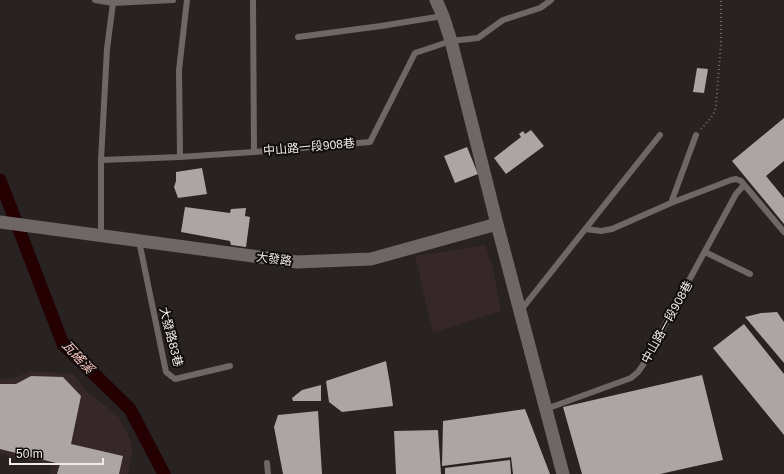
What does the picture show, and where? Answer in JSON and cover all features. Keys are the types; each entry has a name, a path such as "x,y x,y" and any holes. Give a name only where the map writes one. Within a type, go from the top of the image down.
{"street":[{"path":"436,0 451,41 497,224 563,474"},
{"name":"大發路","path":"0,222 297,262 371,259 497,224"}],"lane":[{"path":"95,0 113,3 173,0"},
{"path":"180,157 179,70 187,0"},
{"name":"中山路一段908巷","path":"253,0 254,152"},
{"name":"中山路一段908巷","path":"101,160 180,157 370,142 415,53 451,41 478,38 503,20 540,8 551,0"},
{"path":"101,236 101,160 107,49 113,3"},
{"path":"298,37 443,16"},
{"path":"671,203 696,135"},
{"path":"520,311 660,136"},
{"path":"585,229 601,231 612,229 671,203 734,179 739,180 744,185 784,232"},
{"name":"中山路一段908巷","path":"546,409 631,378 638,372 644,365 736,194 744,185"},
{"name":"大發路83巷","path":"139,241 166,372 175,379 230,366"},
{"path":"705,252 750,274"},
{"path":"267,463 268,474"}],"path":[{"path":"696,135 716,111 721,42 721,0"}],"shaded area":[{"path":"485,245 493,269 501,311 433,333 415,256"},
{"path":"31,371 73,374 87,392 118,416 132,445 128,474 50,474 51,465 0,454 0,379 14,378"}],"building":[{"path":"697,68 708,69 704,93 693,92"},
{"path":"784,118 784,161 766,176 784,198 784,224 732,161"},
{"path":"531,130 544,146 506,174 494,158 521,137 519,134 523,131 525,134"},
{"path":"467,147 478,174 455,183 444,156"},
{"path":"202,168 207,194 178,198 174,187 176,172"},
{"path":"185,207 230,213 231,209 246,208 245,216 250,217 246,247 231,245 230,241 181,232"},
{"path":"777,312 784,322 784,363 745,317 761,313"},
{"path":"744,324 784,374 784,435 713,348"},
{"path":"386,361 393,406 342,412 329,402 326,381"},
{"path":"702,375 723,460 660,474 582,474 563,407"},
{"path":"31,376 63,377 81,396 71,444 123,456 119,474 57,474 60,464 0,449 0,384 16,384"},
{"path":"321,385 321,401 293,401 292,398 302,390"},
{"path":"525,409 550,474 513,474 511,457 442,466 443,421"},
{"path":"318,411 322,474 283,474 274,427 278,415"},
{"path":"438,430 441,474 396,474 394,431"},
{"path":"510,460 511,474 445,474 445,468"}],"waterway":[{"name":"瓦磘溪","path":"0,180 63,344 130,409 164,474"}]}
